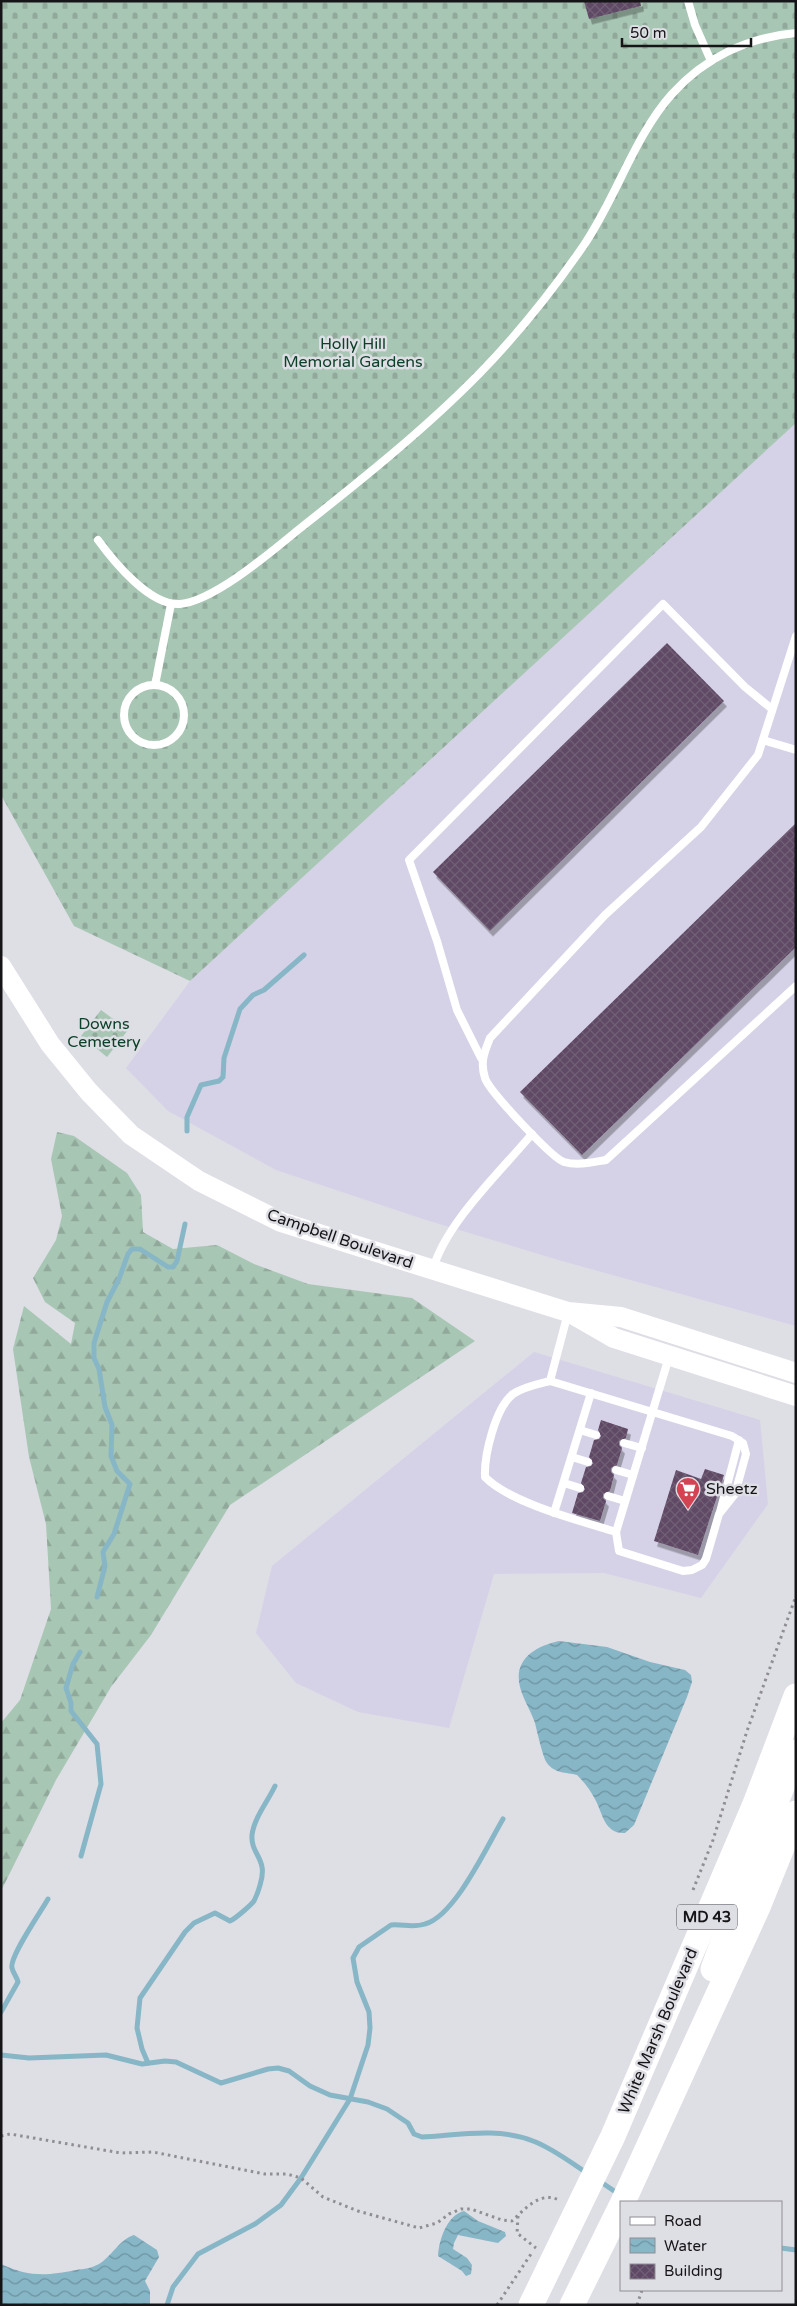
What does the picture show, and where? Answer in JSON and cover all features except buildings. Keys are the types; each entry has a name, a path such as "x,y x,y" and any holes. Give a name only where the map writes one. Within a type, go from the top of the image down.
{"main road":[{"name":"White Marsh Boulevard","path":"531,2305 571,2210 613,2136 755,1804 796,1696"},
{"path":"687,2060 706,1988 751,1865 796,1752"},
{"name":"MD 43","path":"623,2201 758,1907 796,1813"},
{"path":"572,2305 620,2208"}],"street":[{"name":"Campbell Boulevard","path":"1,966 50,1044 89,1092 131,1135 199,1181 281,1222 568,1312 621,1317 796,1373"},
{"name":"Campbell Boulevard","path":"568,1312 614,1338 796,1396"}],"lane":[{"path":"688,1 695,25 711,61"},
{"path":"98,540 110,556 147,593 171,604 195,601 254,565 352,488 480,372 532,313 585,244 656,115 671,94 711,61 740,45 772,36 796,33"},
{"path":"155,685 171,604"},
{"path":"772,709 745,687 663,604 409,860 437,941 457,1010 481,1058 485,1080 532,1134 563,1162 584,1164 606,1160 796,986"},
{"path":"481,1058 490,1038 516,1008 605,914 701,827 758,755 796,636"},
{"path":"155,685 167,688 176,694 184,709 184,719 181,729 174,738 163,744 153,745 145,744 132,736 124,722 124,712 127,701 133,694 140,689 155,685"},
{"path":"763,740 796,750"},
{"path":"432,1270 438,1252 452,1228 532,1134"},
{"path":"550,1381 568,1312"},
{"path":"616,1532 554,1513 494,1486 485,1477 484,1463 497,1418 503,1406 513,1394 550,1381 653,1411 736,1438 744,1443 746,1454 735,1494 719,1514 706,1559 702,1565 692,1570 682,1571 619,1551 616,1532 633,1475 642,1448 653,1411 670,1357"},
{"path":"554,1513 591,1393"},
{"path":"580,1430 596,1435"},
{"path":"624,1443 642,1448"},
{"path":"572,1457 588,1462"},
{"path":"616,1470 633,1475"},
{"path":"564,1483 580,1488"},
{"path":"608,1496 625,1501"}],"path":[{"path":"692,1892 713,1840 747,1731 796,1596"},
{"path":"1,2136 10,2134 120,2153 153,2152 196,2159 237,2170 265,2174 287,2174 301,2178 323,2197 358,2210 419,2228 437,2223 448,2214 461,2209 471,2209 502,2220 512,2221 538,2199 550,2196 571,2210"},
{"path":"518,2215 517,2233 536,2248"},
{"path":"497,2305 541,2242"},
{"path":"637,2305 642,2291"}],"shaded area":[{"path":"796,423 796,1326 562,1261 423,1219 276,1170 168,1111 126,1068 190,981"},
{"path":"534,1352 760,1420 768,1504 701,1598 604,1573 494,1574 449,1728 358,1712 296,1683 256,1633 272,1566"}],"green space":[{"name":"Holly Hill Memorial Gardens","path":"1,1 796,1 796,423 190,981 74,926 1,795"},
{"name":"Downs Cemetery","path":"101,1010 128,1030 107,1057 81,1036"},
{"path":"57,1132 74,1136 127,1173 141,1195 143,1232 173,1249 217,1245 254,1264 308,1284 412,1298 475,1341 230,1505 151,1635 111,1687 56,1780 1,1891 1,1723 20,1700 51,1609 46,1524 29,1457 13,1349 24,1306 71,1344 75,1323 45,1302 33,1278 56,1240 62,1216 51,1159"}],"water":[{"path":"559,1641 607,1647 650,1662 685,1670 691,1675 692,1682 687,1697 634,1825 625,1833 618,1832 609,1827 592,1794 577,1775 557,1771 547,1763 535,1723 521,1692 519,1677 523,1661 528,1655 542,1646"},
{"path":"464,2211 478,2221 505,2232 506,2236 498,2243 458,2235 453,2249 467,2258 472,2265 471,2274 466,2276 462,2271 438,2256 445,2229 453,2217"},
{"path":"134,2235 157,2250 159,2257 145,2281 150,2291 150,2305 1,2305 1,2264 20,2271 38,2274 88,2268 99,2264 120,2244"}],"waterway":[{"path":"187,1131 187,1117 201,1085 219,1081 223,1077 224,1058 240,1009 253,995 264,990 304,955"},
{"path":"97,1597 105,1566 103,1552 114,1534 130,1484 117,1471 111,1456 112,1425 105,1407 99,1369 94,1358 94,1343 107,1302 119,1279 128,1254 132,1249 140,1249 168,1267 173,1267 177,1261 185,1224"},
{"path":"80,1652 73,1664 66,1688 71,1703 71,1711 97,1744 101,1784 81,1856"},
{"path":"148,2063 142,2049 137,2028 140,1998 185,1932 194,1923 215,1913 230,1921 254,1901 262,1871 261,1863 253,1845 253,1829 275,1786"},
{"path":"167,2305 173,2287 198,2254 255,2224 281,2205 301,2178 350,2099 368,2045 370,2028 369,2012 357,1982 353,1958 359,1947 391,1925 412,1926 425,1924 448,1908 469,1879 503,1819"},
{"path":"1,2012 18,1982 12,1968 12,1962 48,1899"},
{"path":"1,2055 29,2058 106,2055 142,2064 165,2061 176,2062 221,2083 268,2069 278,2068 289,2071 310,2086 330,2095 368,2102 387,2109 408,2123 414,2134 422,2137 478,2133 506,2134 520,2137 547,2147 587,2173"},
{"path":"598,2180 620,2195"},
{"path":"782,2248 796,2250"}],"place":[{"name":"Sheetz","path":"688,1510"}]}
